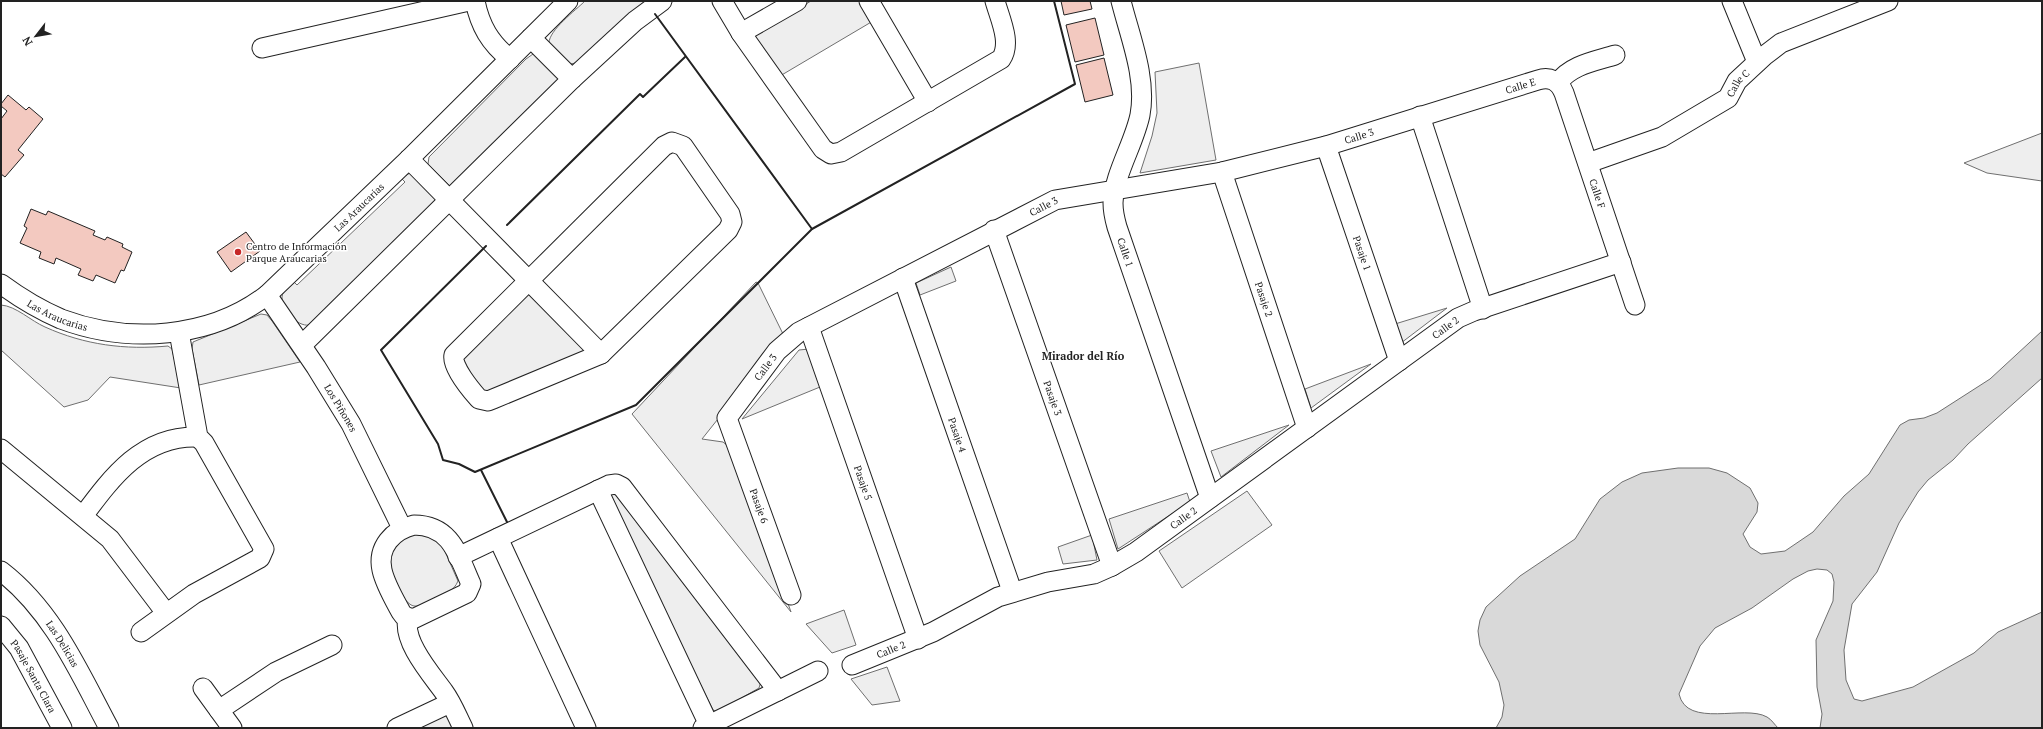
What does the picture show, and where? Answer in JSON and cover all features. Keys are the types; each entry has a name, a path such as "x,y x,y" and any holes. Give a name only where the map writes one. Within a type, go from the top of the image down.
{"street":[{"path":"262,48 470,1"},
{"path":"474,1 479,20 484,30 499,50 510,59"},
{"name":"Las Araucarias","path":"1,284 30,304 75,323 125,333 179,332 225,319 246,309 267,295 409,159 568,1"},
{"path":"302,345 451,201 572,79 635,21 662,1"},
{"path":"722,1 741,33 823,149 831,154 842,152 996,62 1005,54 1006,42 995,1"},
{"path":"741,33 797,1"},
{"path":"869,1 928,102"},
{"name":"Calle 1","path":"1121,1 1138,70 1142,101 1136,128 1116,189 1114,214 1120,240 1210,498"},
{"path":"1732,1 1757,62"},
{"name":"Calle C","path":"1588,163 1648,143 1676,130 1728,98 1737,81 1757,62 1771,50 1792,38 1888,1"},
{"path":"531,38 572,79"},
{"path":"1558,83 1565,75 1574,69 1615,55"},
{"name":"Calle E","path":"1420,116 1543,78 1553,80 1558,83"},
{"name":"Calle F","path":"1558,83 1564,93 1635,305"},
{"path":"1420,116 1483,309 1621,262"},
{"name":"Calle 3","path":"727,418 780,348 791,338 809,327 994,230 1055,200 1222,172 1326,146 1420,116"},
{"path":"672,142 683,146 730,214 731,226 601,354 493,399 483,400 476,395 455,367 453,359 454,355 529,280 664,146 672,142"},
{"name":"Pasaje 1","path":"1326,146 1399,361"},
{"path":"409,159 601,354"},
{"name":"Pasaje 2","path":"1222,172 1307,428"},
{"name":"Pasaje 3","path":"994,230 1112,566"},
{"name":"Pasaje 4","path":"903,278 1012,591"},
{"name":"Los Piñones","path":"267,295 302,345 351,424 402,528"},
{"name":"Calle 2","path":"852,665 918,639 983,603 1012,591 1048,582 1094,574 1112,566 1136,552 1450,323 1483,309"},
{"name":"Pasaje 5","path":"809,327 918,639"},
{"path":"141,632 194,594 219,579 256,561 263,554 263,544 204,443 198,437 179,332"},
{"name":"Pasaje 6","path":"727,418 791,595"},
{"path":"83,516 115,474 139,454 166,442 190,437 198,437"},
{"path":"1,449 110,538 166,614"},
{"path":"458,557 598,490 613,484 622,487 778,691"},
{"path":"598,490 706,726 818,671"},
{"path":"420,525 439,530 449,540 458,557 471,584 469,591 417,617 408,618 401,612 384,578 381,564 382,552 388,541 402,528 420,525"},
{"path":"498,538 586,728"},
{"name":"Las Delicias","path":"1,571 26,594 56,631 109,728"},
{"path":"408,618 406,626 413,645 430,674 450,703 463,728"},
{"name":"Pasaje Santa Clara","path":"1,626 23,654 62,728"},
{"path":"219,710 276,672 332,645"},
{"path":"203,688 232,728"},
{"path":"397,728 450,703"}],"shaded area":[{"path":"585,1 645,1 581,59 576,63 570,64 549,43 550,38 558,26"},
{"path":"811,1 862,1 873,21 780,76 757,42 754,35"},
{"path":"533,54 549,64 559,80 451,187 428,164 429,157 526,59"},
{"path":"1199,63 1216,160 1140,173 1152,136 1157,113 1155,72"},
{"path":"2042,133 2042,181 1987,173 1964,163"},
{"path":"410,173 439,201 309,325 304,325 295,320 287,312 283,302 282,297 287,286 292,280 297,285 405,182 401,178"},
{"path":"951,267 956,281 920,295 916,283"},
{"path":"756,282 758,283 784,336 702,439 723,442 734,451 791,612 632,414"},
{"path":"528,292 592,353 489,393 480,389 463,360 465,352"},
{"path":"1,305 18,311 45,327 90,342 105,345 136,347 168,346 172,349 181,388 110,377 88,400 64,407 1,350"},
{"path":"1447,308 1401,343 1395,324"},
{"path":"261,314 267,315 272,321 300,362 199,385 192,349 193,342"},
{"path":"2042,331 2042,378 1968,444 1953,460 1928,480 1918,492 1899,523 1877,572 1852,604 1844,650 1846,680 1854,699 1862,701 1913,687 1974,653 1998,632 2042,612 2042,728 1820,728 1822,714 1817,687 1816,640 1833,601 1834,582 1832,574 1827,570 1817,569 1808,571 1793,579 1752,608 1715,628 1700,646 1679,694 1684,705 1693,711 1717,714 1757,714 1767,717 1778,728 1496,728 1502,717 1504,705 1499,682 1480,645 1478,631 1480,620 1486,607 1520,576 1575,539 1600,499 1622,482 1642,473 1678,468 1709,468 1727,473 1750,488 1758,503 1757,512 1743,534 1750,547 1761,554 1785,551 1813,532 1844,496 1869,474 1900,425 1909,420 1924,418 1937,413 1990,379"},
{"path":"809,349 820,387 742,419 799,350"},
{"path":"1371,364 1311,408 1305,389"},
{"path":"1289,425 1221,477 1211,451"},
{"path":"1247,491 1272,525 1182,588 1159,551"},
{"path":"612,492 616,492 761,681 759,688 717,712 713,710 609,500"},
{"path":"1187,493 1190,502 1118,549 1109,519"},
{"path":"420,534 435,539 443,547 458,581 449,591 423,605 414,606 410,604 401,594 390,573 388,562 395,545 408,536"},
{"path":"1092,535 1097,560 1063,564 1058,547"},
{"path":"844,610 856,645 832,653 806,624"},
{"path":"887,667 900,701 872,705 851,679"},
{"path":"444,713 449,717 455,728 415,728"}],"building":[{"path":"1061,1 1090,1 1092,9 1064,15"},
{"path":"1095,18 1104,55 1075,62 1066,25"},
{"path":"1104,58 1113,95 1085,102 1076,65"},
{"path":"8,95 26,110 29,107 43,119 18,150 24,155 5,177 1,174 1,119 7,111 1,106 1,104"},
{"path":"31,209 46,215 48,211 95,231 93,235 105,240 107,237 123,244 122,247 132,252 124,271 121,270 115,283 96,275 93,281 78,275 81,269 56,258 54,264 39,258 41,252 20,243 27,228 24,226"},
{"name":"Centro de Información Parque Araucarias","path":"246,232 260,251 231,272 217,252"}],"wall":[{"path":"486,246 381,350 438,444 443,460 459,464 475,472 636,405 812,229 1075,84 1054,1"},
{"path":"655,14 812,229"},
{"path":"507,225 640,94 643,97 685,57"},
{"path":"481,470 507,522"}],"place":[{"name":"Centro de Información Parque Araucarias","path":"238,252"}],"district":[{"name":"Mirador del Río","path":"1083,356"}]}
